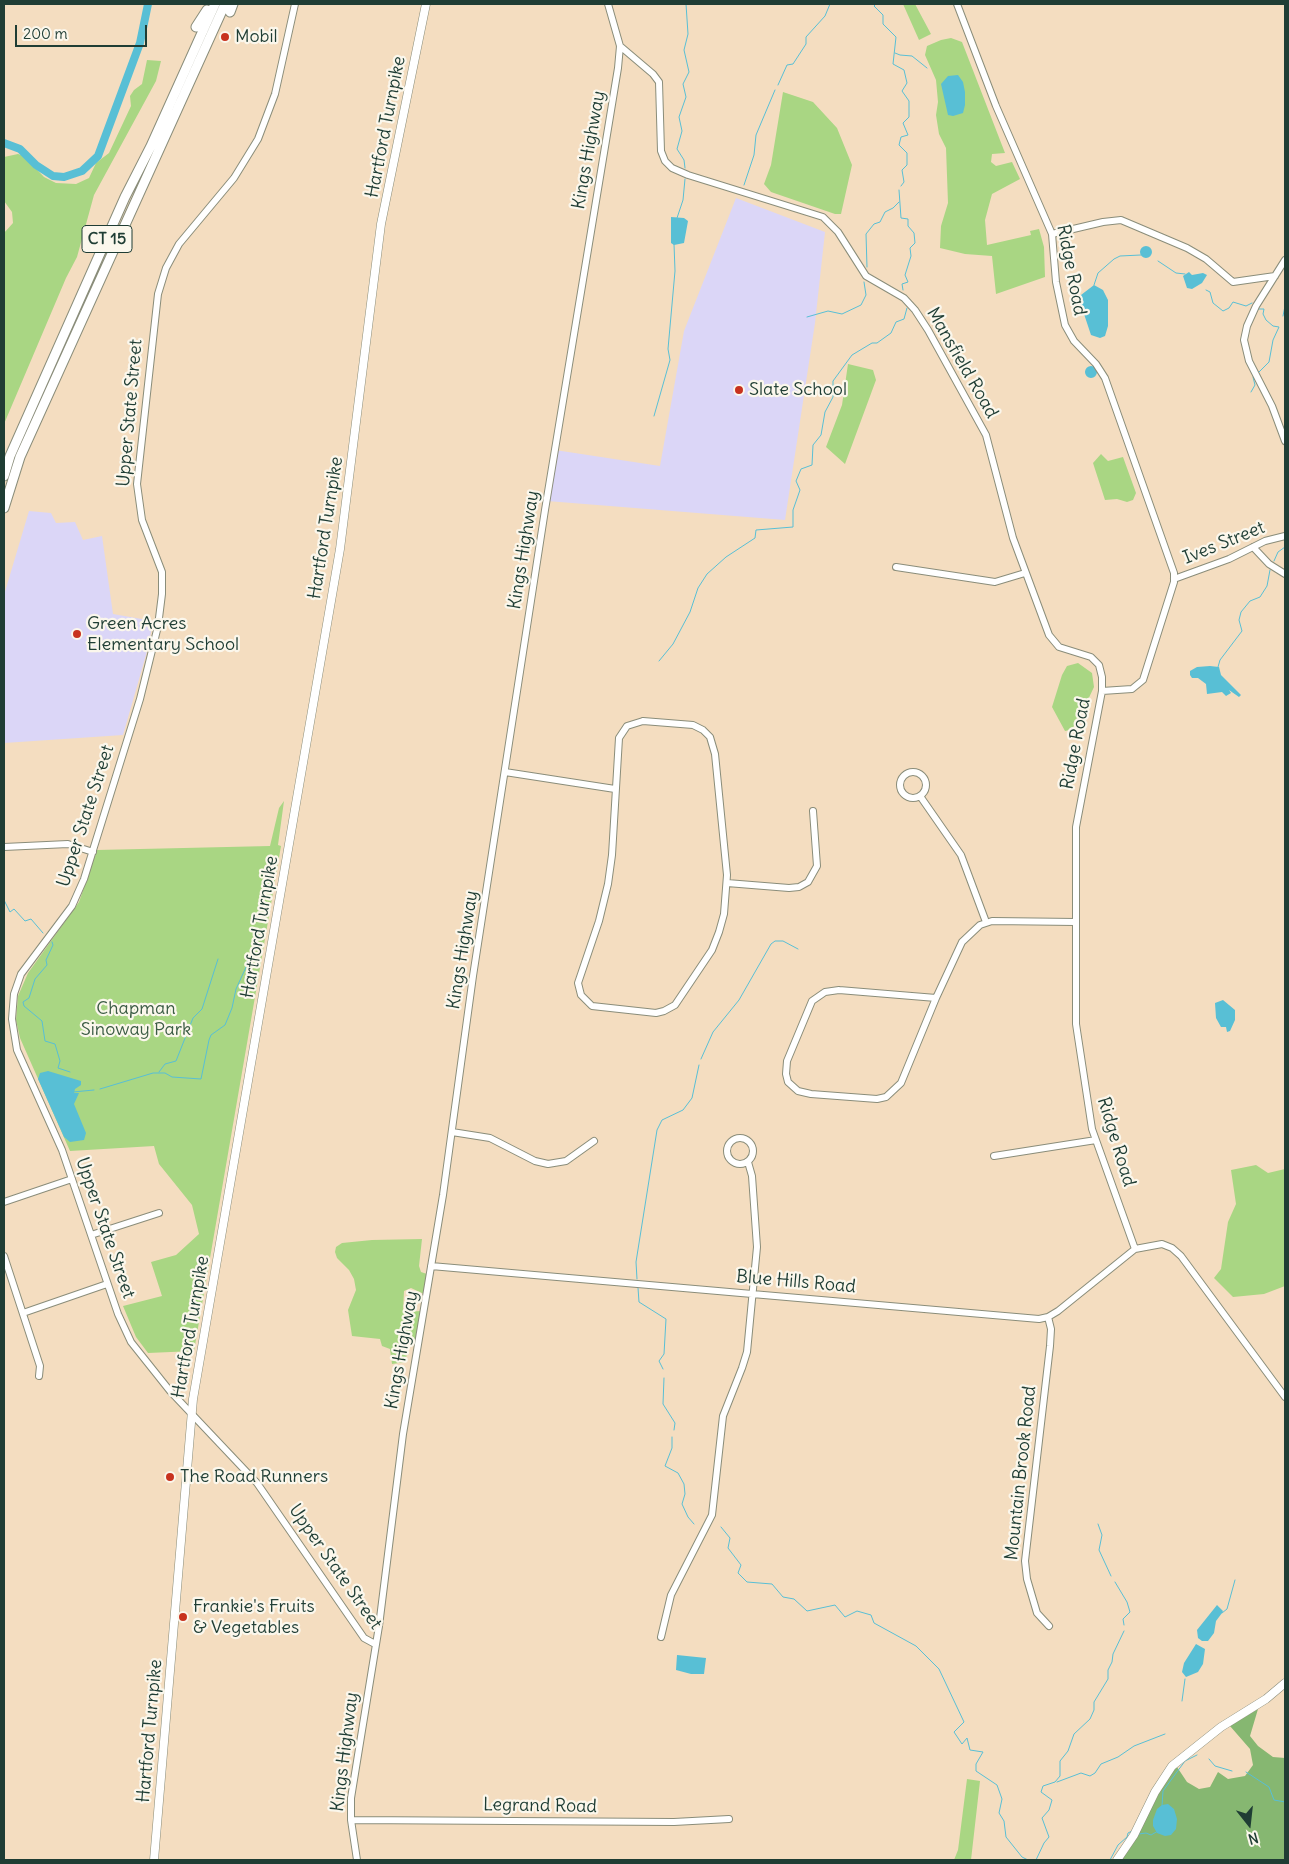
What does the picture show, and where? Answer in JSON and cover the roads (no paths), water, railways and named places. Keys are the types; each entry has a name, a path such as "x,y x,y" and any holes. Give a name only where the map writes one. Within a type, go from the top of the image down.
{"highway":[{"path":"196,27 213,4"},
{"name":"CT 15","path":"4,476 10,456 117,215 151,146 213,4"},
{"name":"CT 15","path":"4,508 20,457 136,197 166,136 225,4"},
{"path":"166,136 195,87"},
{"path":"151,146 163,102"}],"main road":[{"name":"Hartford Turnpike","path":"154,1860 192,1412 340,549 379,240 426,4"},
{"path":"1116,1860 1134,1835 1160,1782 1172,1766 1221,1727 1266,1700 1285,1683"}],"street":[{"name":"Upper State Street","path":"295,4 275,94 258,139 234,178 180,244 166,268 158,294 137,484 142,520 162,572 162,594 158,626 147,676 93,852 72,906 21,974 12,1009 13,1035 17,1050 62,1150 121,1322 136,1348 170,1391 192,1412 257,1483 364,1638 375,1644"},
{"path":"608,4 620,46"},
{"name":"Ridge Road","path":"957,4 996,106 1052,234 1056,282 1065,324 1074,341 1096,364 1105,378 1168,554 1174,579 1142,680 1132,689 1102,691 1076,827 1077,1038 1088,1109 1096,1140 1136,1249"},
{"name":"Mansfield Road","path":"620,46 653,74 659,82 661,151 665,161 672,168 823,217 838,232 866,276 904,298 915,310 983,429 993,457 1009,527 1049,635 1063,649 1085,655 1096,662 1102,677 1102,691"},
{"name":"Kings Highway","path":"357,1860 351,1820 352,1789 375,1644 404,1425 452,1132 473,976 620,46"},
{"path":"1052,234 1103,222 1121,220 1187,248 1206,259 1233,282 1275,276"},
{"path":"1285,260 1250,320 1244,344 1249,361 1272,406 1285,440"},
{"name":"Ives Street","path":"1174,579 1229,559 1264,541 1285,536"},
{"path":"1253,547 1269,564 1285,574"},
{"path":"896,567 995,582 1025,573"},
{"path":"644,721 688,724 703,730 710,737 715,748 727,883 724,914 716,941 675,1005 656,1013 600,1008 585,1001 579,992 578,983 600,922 608,884 612,855 615,789 618,743 622,732 627,726 644,721"},
{"path":"505,772 615,789"},
{"path":"916,772 923,777 926,786 920,796 912,798 902,792 900,783 906,774 916,772"},
{"path":"920,796 961,855 986,922"},
{"path":"727,883 794,888 808,882 817,866 814,811"},
{"path":"4,847 68,844 93,852"},
{"path":"936,998 839,990 820,994 812,1001 787,1061 786,1074 788,1082 798,1091 810,1094 877,1099 891,1095 900,1083 936,998 962,942 970,932 986,922 1076,922"},
{"path":"452,1132 490,1138 535,1160 548,1164 566,1161 594,1142"},
{"path":"661,1637 670,1595 712,1515 721,1425 726,1402 745,1360 756,1247 752,1176 748,1162 753,1150 750,1143 738,1138 731,1142 727,1154 732,1161 740,1164 748,1162"},
{"path":"994,1156 1096,1140"},
{"path":"4,1202 72,1179"},
{"path":"91,1235 159,1214"},
{"path":"1048,1317 1067,1305 1136,1249 1162,1244 1177,1251 1229,1318 1285,1397"},
{"path":"4,1256 40,1366 39,1376"},
{"name":"Blue Hills Road","path":"431,1266 1032,1319 1048,1317"},
{"path":"23,1313 107,1284"},
{"name":"Mountain Brook Road","path":"1048,1317 1050,1346 1025,1561 1035,1608 1049,1626"},
{"name":"Legrand Road","path":"351,1820 674,1822 729,1820"}],"water":[{"path":"958,75 963,82 965,105 963,113 953,116 948,115 941,84 948,76"},
{"path":"671,217 684,218 688,221 684,243 674,245 671,243"},
{"path":"1146,246 1152,252 1146,258 1140,252"},
{"path":"1189,272 1192,275 1203,273 1207,275 1202,283 1192,289 1187,288 1183,276"},
{"path":"1094,285 1103,290 1108,300 1108,326 1105,336 1100,338 1091,335 1080,302 1081,295"},
{"path":"1091,366 1097,372 1091,378 1085,372"},
{"path":"1197,667 1219,667 1221,675 1241,695 1239,697 1229,690 1231,693 1226,696 1222,692 1207,694 1206,684 1198,678 1192,678 1190,675 1190,671"},
{"path":"1223,1000 1235,1010 1235,1020 1230,1031 1227,1032 1226,1027 1221,1027 1216,1018 1215,1003"},
{"path":"48,1071 81,1081 81,1085 75,1089 74,1093 79,1093 74,1104 86,1133 84,1140 70,1142 64,1137 38,1079 40,1073"},
{"path":"1217,1605 1223,1611 1216,1621 1214,1633 1208,1641 1202,1641 1198,1638 1197,1630"},
{"path":"1196,1644 1205,1649 1203,1664 1198,1672 1186,1677 1182,1672 1184,1663"},
{"path":"677,1655 706,1658 704,1674 691,1674 676,1670"},
{"path":"1168,1804 1174,1809 1177,1819 1176,1829 1171,1835 1165,1836 1157,1833 1153,1826 1153,1820 1157,1809 1162,1805"}],"waterway":[{"path":"4,143 20,149 36,165 53,176 64,177 82,171 98,156 140,43 148,4"},
{"path":"685,168 684,160 677,149 682,131 679,117 686,97 683,84 689,72 684,50 688,34 686,4"},
{"path":"778,85 787,65 793,64 806,44 806,37 825,16 830,4"},
{"path":"876,4 874,6 883,15 883,24 896,37 893,64 904,70 907,83 902,91 909,101 909,117 903,123 908,135 901,137 899,145 907,153 907,165 902,170 904,182 901,186"},
{"path":"895,53 912,56 927,68"},
{"path":"744,185 754,155 756,135 775,90"},
{"path":"677,218 683,200 685,179"},
{"path":"899,190 901,218 908,219 908,226 914,233 915,243 910,248 911,256 905,275 908,282 902,284 903,290"},
{"path":"867,267 866,234 874,224 880,222 885,212 899,202"},
{"path":"654,416 670,360 668,349 675,271 674,244"},
{"path":"1094,285 1098,273 1114,259 1120,256 1141,255"},
{"path":"1158,261 1176,273 1185,274"},
{"path":"807,317 828,311 842,314 861,305 866,295 864,282"},
{"path":"1206,290 1210,292 1213,303 1223,311 1229,308 1233,302 1246,306 1252,303"},
{"path":"1283,316 1285,306"},
{"path":"659,661 673,644 690,612 698,588 707,574 726,557 755,538 756,530 793,527 793,510 800,490 796,481 801,469 812,465 813,445 821,435 825,412 833,397 833,381 852,355 872,343 877,343 891,333 896,322 904,319 907,308"},
{"path":"1259,309 1264,309 1263,314 1266,320 1273,326 1279,327 1273,340 1269,362 1259,372"},
{"path":"1251,392 1255,385 1253,377"},
{"path":"1274,561 1278,552 1285,547"},
{"path":"1218,667 1220,660 1242,631 1239,620 1241,612 1250,601 1260,597 1267,586 1270,570"},
{"path":"4,900 10,912 14,909 25,921 31,919 43,933"},
{"path":"701,1059 713,1032 739,1000 771,944 775,941 783,941 798,949"},
{"path":"52,942 53,945 46,960 47,965 35,979 29,998 23,1002 24,1006 42,1021 45,1041 55,1044 60,1061 58,1068 70,1072"},
{"path":"100,1089 153,1073 165,1073 172,1077 201,1079 209,1040 211,1035 225,1025 232,1008 236,989 247,965 248,957"},
{"path":"159,1072 165,1064 176,1061 193,1018 202,1009 218,959"},
{"path":"637,1279 636,1262 657,1130 662,1120 683,1110 692,1098 699,1065"},
{"path":"73,1092 94,1090"},
{"path":"638,1288 639,1302 666,1319 664,1354 659,1361 663,1369"},
{"path":"664,1378 663,1404 675,1423 674,1430"},
{"path":"672,1437 672,1448 665,1466 678,1473 684,1484 685,1494 682,1504 688,1517 694,1524"},
{"path":"1098,1524 1102,1535 1099,1550 1111,1576"},
{"path":"721,1527 730,1538 728,1548 741,1565 738,1573 747,1582 772,1584 783,1597 794,1599 807,1611 835,1605 845,1617 857,1611 871,1615 874,1623 916,1646 939,1669 964,1722 954,1732 962,1744 967,1738 970,1750 983,1752 976,1764 976,1771 997,1785 1002,1799 999,1813 1004,1821 1006,1837 1022,1857 1028,1860"},
{"path":"1222,1613 1227,1609 1235,1580"},
{"path":"1115,1582 1127,1602 1130,1612 1123,1619 1124,1625"},
{"path":"1036,1860 1049,1837 1042,1818 1049,1810 1052,1800 1041,1792 1043,1786 1055,1782 1060,1776 1060,1761 1068,1751 1074,1734 1090,1719 1094,1710 1094,1702 1108,1679 1108,1670 1113,1654 1124,1631"},
{"path":"1182,1701 1185,1679"},
{"path":"1057,1782 1081,1773 1090,1776 1095,1773 1101,1764 1118,1757 1134,1746 1165,1734"},
{"path":"1162,1806 1163,1791 1185,1761 1197,1755"},
{"path":"1209,1759 1215,1766 1232,1771"},
{"path":"1246,1772 1269,1787 1274,1800 1285,1802"},
{"path":"1110,1860 1118,1845 1132,1831"},
{"path":"1139,1834 1146,1833 1151,1835 1158,1831"}],"place":[{"name":"Mobil","path":"225,37"},
{"name":"Slate School","path":"739,390"},
{"name":"Green Acres Elementary School","path":"77,634"},
{"name":"The Road Runners","path":"170,1477"},
{"name":"Frankie's Fruits & Vegetables","path":"183,1617"}],"park label":[{"name":"Chapman Sinoway Park","path":"136,1019"}]}
